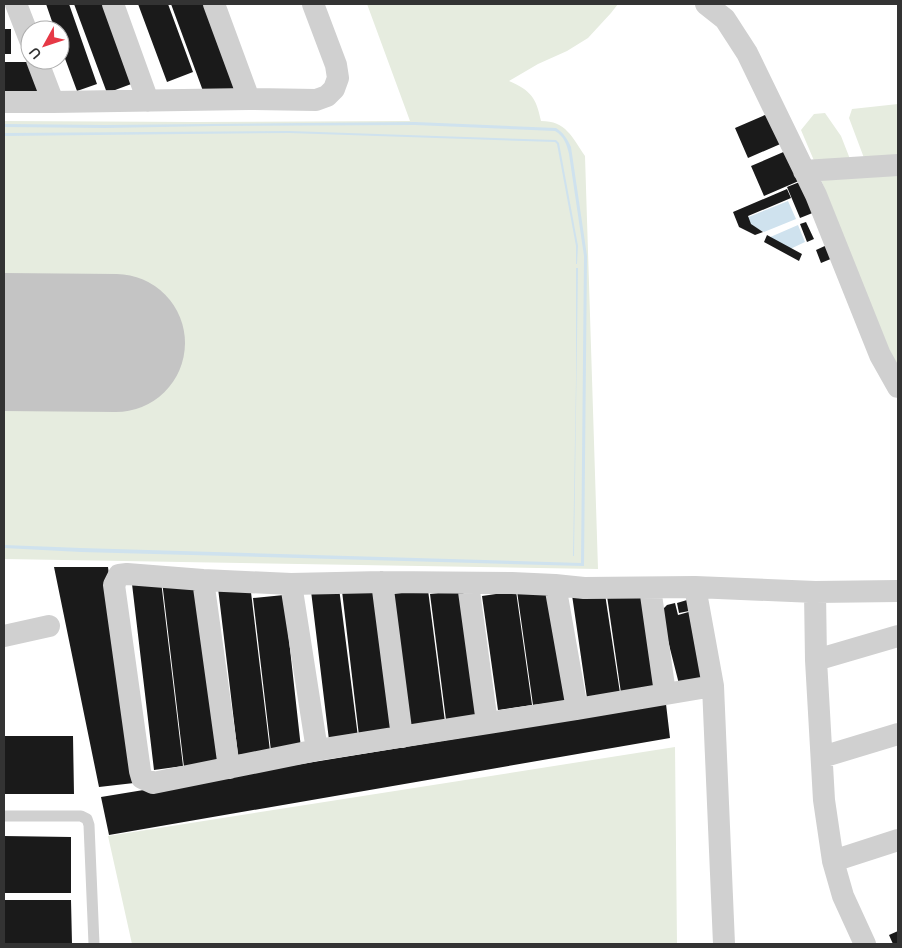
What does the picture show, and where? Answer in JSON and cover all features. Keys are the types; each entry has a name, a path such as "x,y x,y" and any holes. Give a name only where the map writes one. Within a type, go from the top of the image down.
{"street":[{"path":"113,4 148,101"},
{"path":"214,4 249,99"},
{"path":"4,102 316,100 327,96 334,89 338,78 336,66 313,4"},
{"path":"706,4 724,19 747,52 816,195 880,355 898,387"},
{"path":"13,9 20,22"},
{"path":"41,70 53,102"},
{"path":"804,171 898,165"},
{"path":"713,686 317,750 153,783 142,778 114,584 119,575 127,574 291,584 382,582 512,583 584,588 695,587 814,592 898,591"},
{"path":"203,580 229,768"},
{"path":"382,582 402,737"},
{"path":"291,584 317,750"},
{"path":"468,584 486,723"},
{"path":"555,585 577,709"},
{"path":"695,587 713,686 724,944"},
{"path":"650,588 665,693"},
{"path":"814,592 824,800 833,861 843,896 865,944"},
{"path":"4,636 49,626"},
{"path":"816,660 898,636"},
{"path":"822,757 898,734"},
{"path":"833,861 898,840"}],"lane":[{"path":"4,816 81,816 86,819 89,825 94,944"}],"shaded area":[{"path":"367,4 618,4 588,38 509,81 523,88 531,96 537,106 541,121 557,124 568,131 585,156 598,569 4,559 4,388 114,389 117,298 4,296 4,121 410,121"},
{"path":"898,104 898,157 864,158 849,118 852,109"},
{"path":"825,113 841,136 850,159 815,163 801,130 814,114"},
{"path":"898,172 898,370 820,177"},
{"path":"675,747 677,944 132,944 108,836"}],"water":[{"path":"415,122 556,128 567,139 571,147 587,256 584,566 81,552 4,548 4,545 581,563 584,256 569,154 561,135 555,131 415,125 4,127 4,124"},
{"path":"289,131 556,140 559,143 578,246 577,264 576,246 557,144 555,142 289,133 4,136 4,133"},
{"path":"788,201 796,219 764,232 748,224 746,218"},
{"path":"798,225 805,242 786,251 768,238"},
{"path":"576,268 578,268 573,556 576,380"}],"building":[{"path":"46,4 69,4 97,84 77,91 69,70 70,20 52,20"},
{"path":"74,4 104,4 134,83 107,93"},
{"path":"138,4 168,4 193,72 167,82"},
{"path":"171,4 207,4 238,89 203,91"},
{"path":"4,29 11,29 11,54 4,54"},
{"path":"4,62 20,62 20,70 32,70 41,91 4,91"},
{"path":"772,112 785,142 748,158 735,128"},
{"path":"788,150 801,180 764,196 751,166"},
{"path":"802,181 815,212 800,218 787,187"},
{"path":"787,189 791,198 748,216 751,224 763,232 755,235 739,227 733,212"},
{"path":"806,222 814,239 807,242 800,224"},
{"path":"767,235 802,254 799,261 764,242"},
{"path":"827,245 833,258 821,263 816,250"},
{"path":"54,567 108,567 134,783 99,787"},
{"path":"161,581 183,766 154,770 132,584"},
{"path":"162,581 197,582 218,763 184,767"},
{"path":"250,584 270,751 238,755 218,588"},
{"path":"552,586 567,701 533,705 517,591"},
{"path":"376,587 394,732 359,736 342,591"},
{"path":"339,588 358,737 329,740 311,591"},
{"path":"428,590 445,722 410,726 393,594"},
{"path":"463,590 479,716 446,720 430,594"},
{"path":"516,591 532,705 498,710 482,596"},
{"path":"640,591 655,688 621,693 607,596"},
{"path":"605,594 620,693 587,698 572,595"},
{"path":"284,595 301,748 271,751 253,598"},
{"path":"687,600 689,611 679,613 677,603"},
{"path":"675,603 678,615 692,611 707,676 679,684 662,617 664,608"},
{"path":"666,704 670,738 109,835 101,797"},
{"path":"4,736 73,736 74,794 4,794"},
{"path":"4,836 71,837 71,893 4,893"},
{"path":"4,900 71,900 72,944 4,944"},
{"path":"898,931 898,944 893,944 889,935"}],"runway":[{"path":"4,342 116,343"}]}
